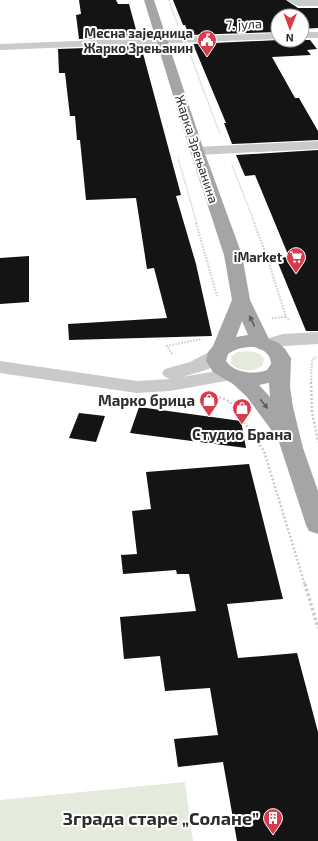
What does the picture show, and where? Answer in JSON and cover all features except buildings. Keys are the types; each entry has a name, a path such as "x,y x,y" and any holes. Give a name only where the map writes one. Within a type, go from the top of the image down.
{"main road":[{"name":"Жарка Зрењанина","path":"149,0 232,255 241,300 263,344 272,348 280,363"},
{"path":"241,300 219,352 218,367 251,388 289,438"},
{"path":"219,352 228,345 244,341 263,344"},
{"path":"234,376 247,379 267,377 275,373 280,363"},
{"path":"280,363 278,385 289,438 318,525"}],"street":[{"path":"292,0 298,3 318,3"},
{"name":"7. јула","path":"0,47 163,42 270,36"},
{"path":"197,151 318,145"},
{"path":"263,344 283,340 318,338"},
{"path":"280,363 318,342"},
{"path":"99,380 117,376 157,375 177,372 201,364 219,352"},
{"path":"0,367 99,380 124,385 154,387 234,376"}],"path":[{"path":"169,0 266,254 286,317 290,322"},
{"path":"318,356 312,360 311,383 314,431 318,442"}],"shaded area":[{"path":"248,351 261,355 264,359 263,365 259,368 251,370 243,370 231,364 231,357 237,352"},
{"path":"185,782 193,841 0,841 0,800"}],"place":[{"name":"Месна заједница Жарко Зрењанин","path":"207,57"},
{"name":"iMarket","path":"296,274"},
{"name":"Марко брица","path":"209,417"},
{"name":"Студио Брана","path":"242,425"},
{"name":"Зграда старе „Солане”","path":"273,835"}]}
